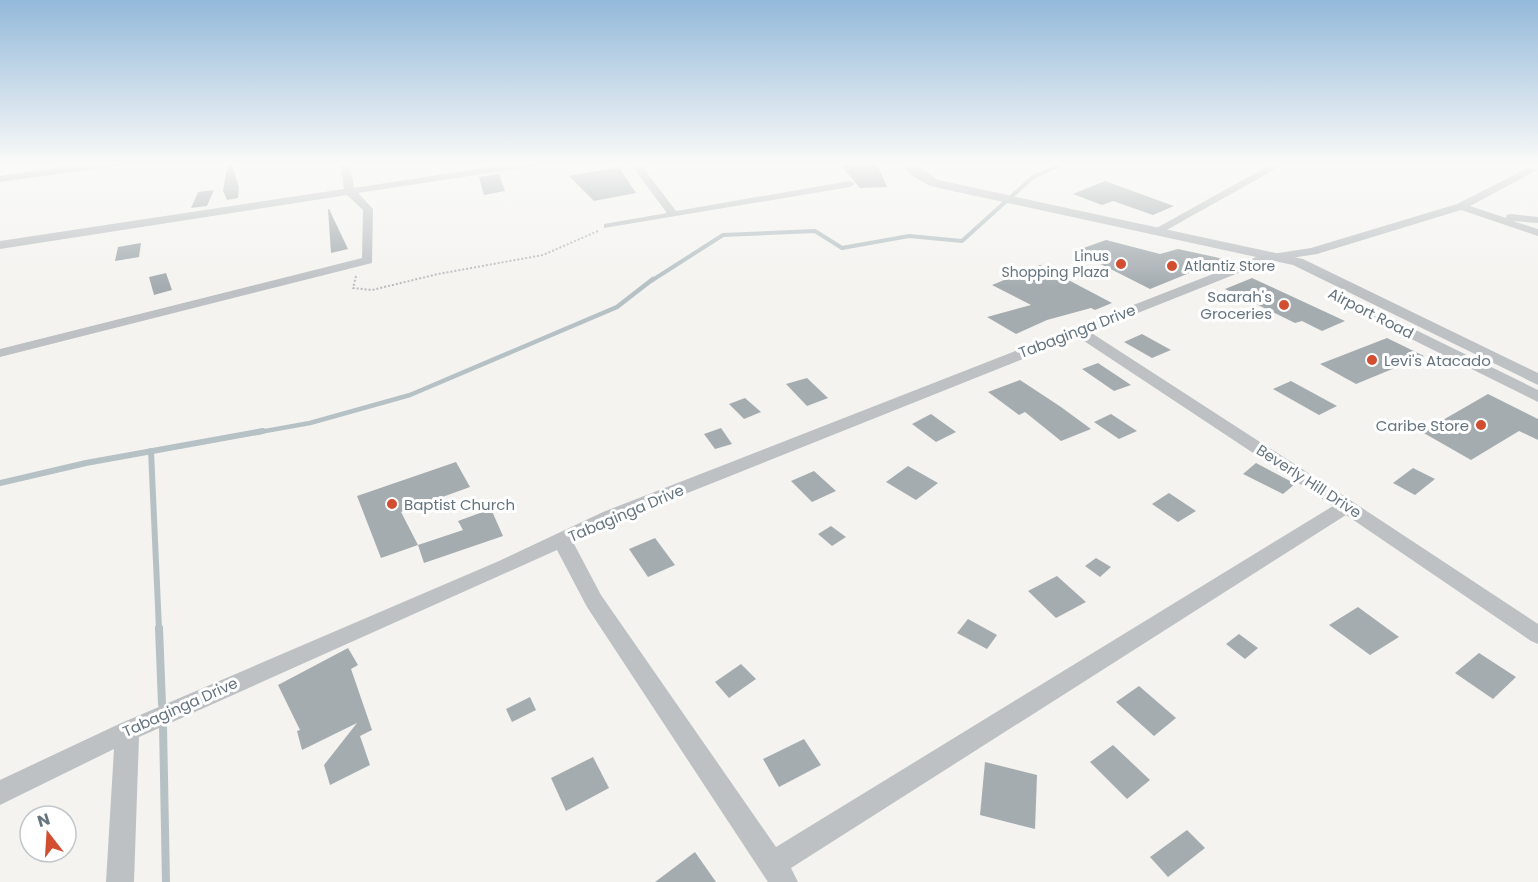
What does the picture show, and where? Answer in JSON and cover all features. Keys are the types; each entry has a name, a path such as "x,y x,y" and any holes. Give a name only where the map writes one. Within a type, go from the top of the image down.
{"street":[{"path":"0,245 276,203"},
{"path":"0,353 368,260 368,208 363,203"},
{"path":"666,203 675,214"},
{"path":"608,226 738,203"},
{"name":"Airport Road","path":"1029,203 1236,246 1308,267 1538,380"},
{"path":"1159,230 1208,203"},
{"name":"Tabaginga Drive","path":"0,793 127,731 297,655 506,566 609,517 1078,331 1271,258 1313,251 1467,203"},
{"path":"1461,206 1538,233"},
{"path":"1486,215 1538,220"},
{"name":"Airport Road","path":"1271,258 1538,397"},
{"name":"Beverly Hill Drive","path":"1078,331 1347,506 1538,635"},
{"path":"562,540 594,601 779,873 1347,506"},
{"path":"120,882 127,731"}],"path":[{"path":"359,262 353,288 372,290 438,274 543,255 608,226"}],"building":[{"path":"193,203 208,203 207,206 191,208"},
{"path":"1119,203 1166,203 1174,206 1153,215"},
{"path":"329,209 348,249 331,253"},
{"path":"1106,240 1160,254 1178,249 1224,259 1150,289 1075,251"},
{"path":"141,243 139,257 115,261 118,247"},
{"path":"1040,265 1112,303 1095,310 1091,308 1047,320 1016,334 987,317 1031,305 992,285"},
{"path":"166,273 172,290 154,295 149,277"},
{"name":"Saarah's Groceries","path":"1252,278 1345,321 1322,331 1302,321 1295,323 1225,289"},
{"path":"1142,334 1171,350 1152,358 1124,342"},
{"name":"Levi's Atacado","path":"1387,338 1424,356 1356,384 1320,364"},
{"path":"1098,363 1131,385 1114,391 1082,369"},
{"path":"807,378 828,398 807,406 786,384"},
{"path":"1020,380 1091,429 1061,441 1025,412 1019,415 988,392"},
{"path":"1291,381 1337,406 1319,415 1273,389"},
{"name":"Caribe Store","path":"1488,394 1538,419 1538,440 1519,431 1471,460 1422,432"},
{"path":"745,398 761,412 744,419 729,404"},
{"path":"931,414 956,432 936,442 912,424"},
{"path":"1111,414 1137,431 1119,439 1094,422"},
{"path":"721,428 732,444 715,449 704,434"},
{"name":"Baptist Church","path":"456,462 470,487 401,512 418,545 381,558 357,496"},
{"path":"1256,463 1295,484 1283,494 1243,474"},
{"path":"908,466 938,483 916,500 886,482"},
{"path":"1413,468 1435,479 1415,495 1393,483"},
{"path":"814,471 836,491 812,502 791,481"},
{"path":"1169,493 1196,511 1178,522 1152,504"},
{"path":"491,509 503,536 424,563 418,545 463,530 458,521"},
{"path":"831,526 846,537 832,546 818,534"},
{"path":"655,538 675,565 648,577 629,549"},
{"path":"1096,558 1111,567 1100,577 1085,566"},
{"path":"1057,576 1086,602 1056,618 1028,591"},
{"path":"1358,607 1399,637 1370,655 1329,625"},
{"path":"968,619 997,635 987,649 957,633"},
{"path":"1239,634 1258,648 1245,659 1226,644"},
{"path":"348,648 358,665 351,669 372,730 360,736 370,765 330,785 324,765 357,723 302,750 297,731 300,730 278,685"},
{"path":"1479,653 1516,677 1493,699 1455,673"},
{"path":"741,664 756,679 729,698 715,682"},
{"path":"1139,686 1176,718 1154,736 1116,702"},
{"path":"530,697 536,710 512,722 506,709"},
{"path":"804,739 821,765 779,787 763,759"},
{"path":"1113,745 1150,780 1127,799 1090,762"},
{"path":"593,757 609,788 566,811 551,778"},
{"path":"985,762 1037,775 1035,829 980,815"},
{"path":"1187,830 1205,848 1168,877 1150,857"},
{"path":"695,852 716,882 655,882"}],"waterway":[{"path":"651,281 723,235 815,231 842,248 909,236 962,241 1004,203"},
{"path":"254,433 310,423 410,395 617,307 653,279"},
{"path":"151,451 263,431"},
{"path":"0,483 86,463 151,451"},
{"path":"151,451 159,629"},
{"path":"159,628 162,704"},
{"path":"163,725 166,882"}],"place":[{"name":"Linus Shopping Plaza","path":"1121,264"},
{"name":"Atlantiz Store","path":"1172,266"},
{"name":"Saarah's Groceries","path":"1284,305"},
{"name":"Levi's Atacado","path":"1372,360"},
{"name":"Caribe Store","path":"1481,425"},
{"name":"Baptist Church","path":"392,504"}]}
